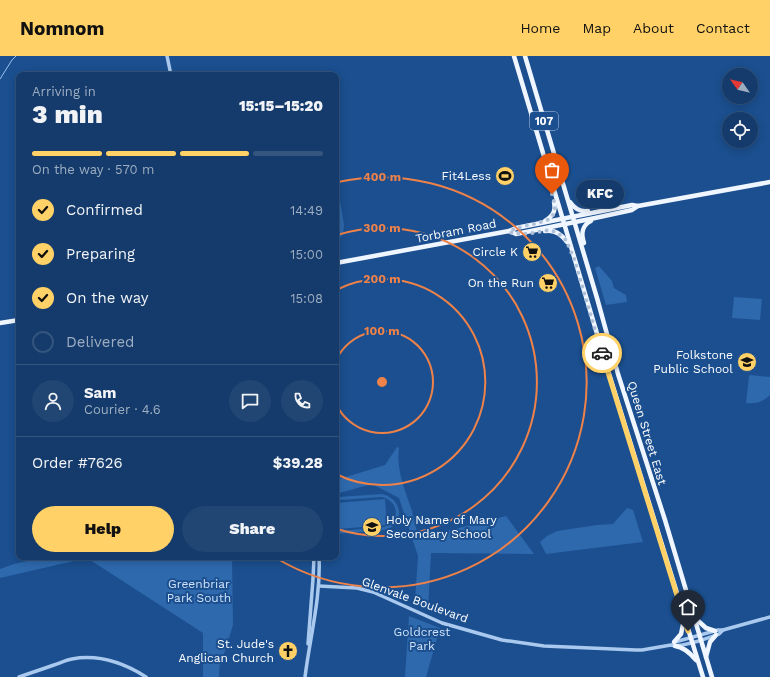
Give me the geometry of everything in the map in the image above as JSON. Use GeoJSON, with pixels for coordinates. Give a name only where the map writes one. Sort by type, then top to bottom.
{"type":"FeatureCollection","features":[{"type":"Feature","properties":{"kind":"main road","name":"Queen Street East"},"geometry":{"type":"LineString","coordinates":[[514,56],[645,493],[703,677]]}},
{"type":"Feature","properties":{"kind":"main road","name":"Queen Street East"},"geometry":{"type":"LineString","coordinates":[[525,56],[618,374],[712,677]]}},
{"type":"Feature","properties":{"kind":"main road"},"geometry":{"type":"LineString","coordinates":[[534,224],[550,218],[554,212],[555,207],[549,185],[551,182]]}},
{"type":"Feature","properties":{"kind":"main road","name":"Torbram Road"},"geometry":{"type":"LineString","coordinates":[[339,262],[509,232],[516,228],[562,218],[770,182]]}},
{"type":"Feature","properties":{"kind":"main road"},"geometry":{"type":"LineString","coordinates":[[563,186],[571,204],[580,211],[616,206],[619,208]]}},
{"type":"Feature","properties":{"kind":"main road","name":"Torbram Road"},"geometry":{"type":"LineString","coordinates":[[509,232],[516,234],[574,223],[632,210],[638,206]]}},
{"type":"Feature","properties":{"kind":"main road"},"geometry":{"type":"LineString","coordinates":[[588,269],[590,265],[582,238],[583,230],[588,222],[610,215]]}},
{"type":"Feature","properties":{"kind":"main road"},"geometry":{"type":"LineString","coordinates":[[522,233],[527,234],[549,230],[553,231],[566,240],[573,255]]}},
{"type":"Feature","properties":{"kind":"main road"},"geometry":{"type":"LineString","coordinates":[[0,323],[16,320]]}},
{"type":"Feature","properties":{"kind":"main road"},"geometry":{"type":"LineString","coordinates":[[693,616],[703,626],[716,633],[710,642],[706,657]]}},
{"type":"Feature","properties":{"kind":"main road"},"geometry":{"type":"LineString","coordinates":[[685,618],[681,633],[673,644],[688,651],[699,664]]}},
{"type":"Feature","properties":{"kind":"street"},"geometry":{"type":"LineString","coordinates":[[167,56],[170,72]]}},
{"type":"Feature","properties":{"kind":"street"},"geometry":{"type":"LineString","coordinates":[[305,677],[314,560]]}},
{"type":"Feature","properties":{"kind":"street"},"geometry":{"type":"LineString","coordinates":[[307,657],[319,586],[318,560]]}},
{"type":"Feature","properties":{"kind":"street","name":"Glenvale Boulevard"},"geometry":{"type":"LineString","coordinates":[[319,586],[357,588],[373,592],[442,623],[502,640],[544,646],[642,650],[700,638],[716,633],[719,634],[723,630],[770,617]]}},
{"type":"Feature","properties":{"kind":"street"},"geometry":{"type":"LineString","coordinates":[[19,677],[71,659],[88,658],[120,663],[146,677]]}},
{"type":"Feature","properties":{"kind":"green space"},"geometry":{"type":"Polygon","coordinates":[[[339,195],[344,225],[343,234],[339,239],[339,195]]]}},
{"type":"Feature","properties":{"kind":"green space"},"geometry":{"type":"Polygon","coordinates":[[[599,266],[612,281],[614,288],[626,295],[627,302],[606,305],[595,268],[599,266]]]}},
{"type":"Feature","properties":{"kind":"green space"},"geometry":{"type":"Polygon","coordinates":[[[734,297],[762,299],[760,320],[732,318],[734,297]]]}},
{"type":"Feature","properties":{"kind":"green space"},"geometry":{"type":"Polygon","coordinates":[[[750,375],[770,377],[770,395],[762,401],[756,403],[746,403],[750,375]]]}},
{"type":"Feature","properties":{"kind":"green space"},"geometry":{"type":"Polygon","coordinates":[[[397,447],[399,448],[398,456],[400,472],[419,538],[506,516],[534,554],[431,553],[428,610],[414,604],[418,556],[399,498],[372,484],[339,493],[339,479],[385,465],[397,447]]]}},
{"type":"Feature","properties":{"kind":"green space"},"geometry":{"type":"Polygon","coordinates":[[[382,494],[389,497],[395,501],[398,507],[399,512],[396,523],[391,528],[384,530],[339,534],[339,530],[384,527],[393,520],[396,511],[395,507],[388,499],[382,497],[339,500],[339,497],[382,494]]]}},
{"type":"Feature","properties":{"kind":"green space"},"geometry":{"type":"Polygon","coordinates":[[[385,499],[387,525],[339,529],[339,503],[385,499]]]}},
{"type":"Feature","properties":{"kind":"green space"},"geometry":{"type":"Polygon","coordinates":[[[627,508],[633,510],[643,542],[546,554],[540,542],[547,536],[557,531],[613,524],[627,508]]]}},
{"type":"Feature","properties":{"kind":"green space","name":"Greenbriar Park South"},"geometry":{"type":"Polygon","coordinates":[[[32,560],[78,560],[0,578],[0,569],[32,560]]]}},
{"type":"Feature","properties":{"kind":"green space","name":"Greenbriar Park South"},"geometry":{"type":"Polygon","coordinates":[[[90,560],[232,560],[233,625],[223,657],[220,659],[219,677],[203,677],[203,633],[90,560]]]}},
{"type":"Feature","properties":{"kind":"green space","name":"Goldcrest Park"},"geometry":{"type":"Polygon","coordinates":[[[409,616],[440,628],[426,677],[405,677],[409,616]]]}},
{"type":"Feature","properties":{"kind":"waterway"},"geometry":{"type":"LineString","coordinates":[[0,79],[16,56]]}},
{"type":"Feature","properties":{"kind":"way so far"},"geometry":{"type":"LineString","coordinates":[[552,194],[555,210],[550,218],[545,221],[516,228],[509,232],[516,234],[527,234],[549,230],[559,234],[568,242],[602,353]]}},
{"type":"Feature","properties":{"kind":"place","name":"Fit4Less"},"geometry":{"type":"Point","coordinates":[505,176]}},
{"type":"Feature","properties":{"kind":"place","name":"KFC"},"geometry":{"type":"Point","coordinates":[552,194]}},
{"type":"Feature","properties":{"kind":"place","name":"Circle K"},"geometry":{"type":"Point","coordinates":[532,252]}},
{"type":"Feature","properties":{"kind":"place","name":"On the Run"},"geometry":{"type":"Point","coordinates":[548,283]}},
{"type":"Feature","properties":{"kind":"place","name":"Folkstone Public School"},"geometry":{"type":"Point","coordinates":[747,362]}},
{"type":"Feature","properties":{"kind":"place","name":"Holy Name of Mary Secondary School"},"geometry":{"type":"Point","coordinates":[372,527]}},
{"type":"Feature","properties":{"kind":"place","name":"St. Jude's Anglican Church"},"geometry":{"type":"Point","coordinates":[288,651]}},
{"type":"Feature","properties":{"kind":"route"},"geometry":{"type":"LineString","coordinates":[[602,353],[688,631]]}}]}
